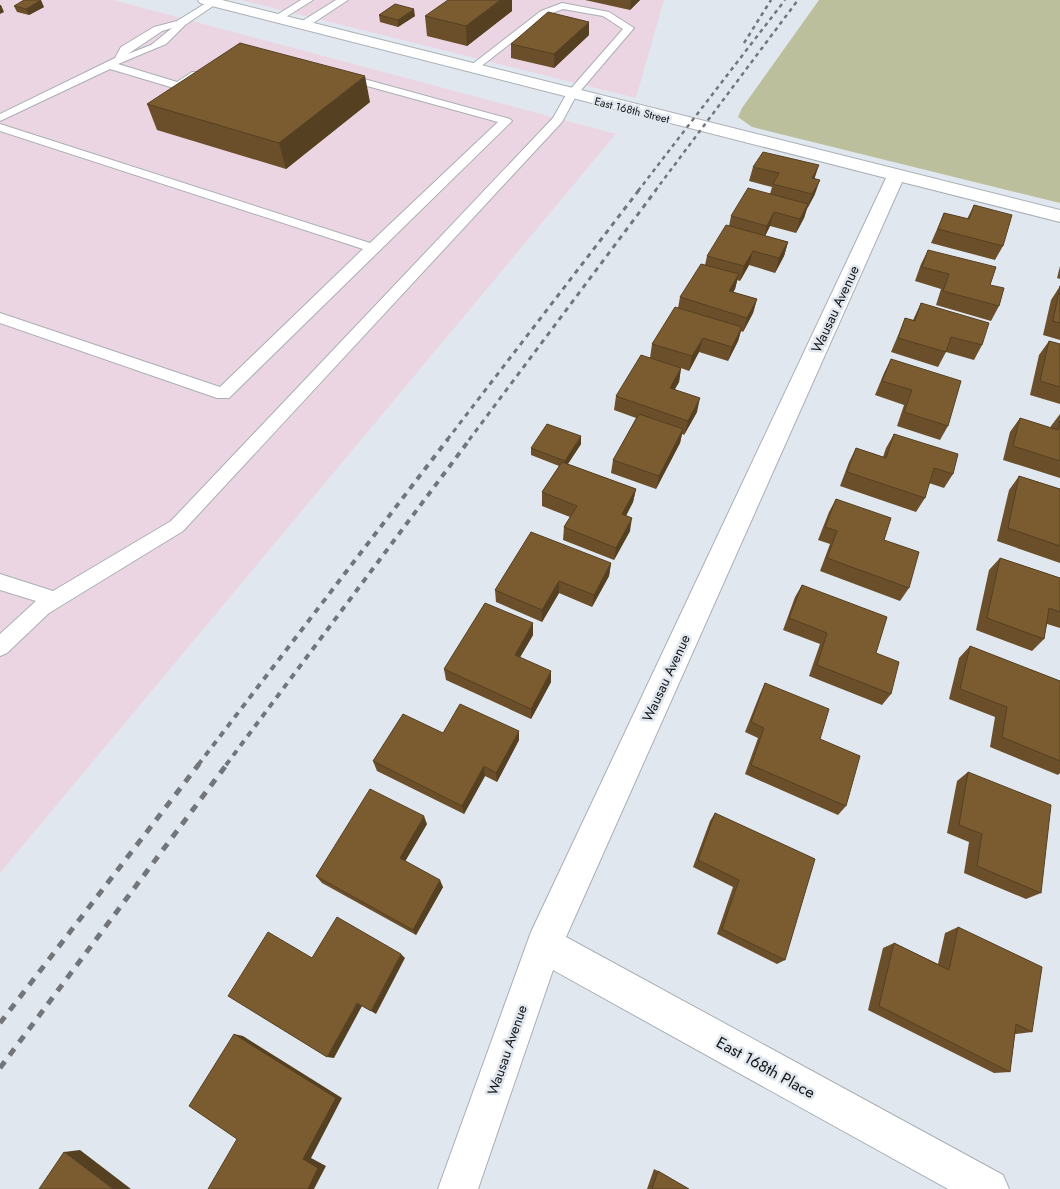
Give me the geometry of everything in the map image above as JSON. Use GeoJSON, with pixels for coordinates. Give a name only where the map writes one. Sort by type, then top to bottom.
{"type":"FeatureCollection","features":[{"type":"Feature","properties":{"kind":"street","name":"East 168th Street"},"geometry":{"type":"LineString","coordinates":[[209,1],[471,70],[1060,216]]}},
{"type":"Feature","properties":{"kind":"street","name":"Wausau Avenue"},"geometry":{"type":"LineString","coordinates":[[458,1189],[544,945],[896,175]]}},
{"type":"Feature","properties":{"kind":"street","name":"East 168th Place"},"geometry":{"type":"LineString","coordinates":[[544,945],[989,1189]]}},
{"type":"Feature","properties":{"kind":"lane"},"geometry":{"type":"LineString","coordinates":[[278,18],[308,0]]}},
{"type":"Feature","properties":{"kind":"lane"},"geometry":{"type":"LineString","coordinates":[[303,25],[343,0]]}},
{"type":"Feature","properties":{"kind":"lane"},"geometry":{"type":"LineString","coordinates":[[0,118],[114,62],[125,49],[158,30],[181,23],[209,1]]}},
{"type":"Feature","properties":{"kind":"lane"},"geometry":{"type":"LineString","coordinates":[[0,647],[42,607],[177,526],[266,428],[558,120],[571,95],[629,28],[606,14],[562,6],[544,13],[471,70]]}},
{"type":"Feature","properties":{"kind":"lane"},"geometry":{"type":"LineString","coordinates":[[114,62],[178,86],[203,70]]}},
{"type":"Feature","properties":{"kind":"lane"},"geometry":{"type":"LineString","coordinates":[[0,318],[223,394],[372,248],[506,121],[333,74]]}},
{"type":"Feature","properties":{"kind":"lane"},"geometry":{"type":"LineString","coordinates":[[0,128],[372,248]]}},
{"type":"Feature","properties":{"kind":"lane"},"geometry":{"type":"LineString","coordinates":[[0,582],[55,599]]}},
{"type":"Feature","properties":{"kind":"shaded area"},"geometry":{"type":"Polygon","coordinates":[[[0,0],[113,0],[616,134],[0,873],[0,0]]]}},
{"type":"Feature","properties":{"kind":"shaded area"},"geometry":{"type":"Polygon","coordinates":[[[241,0],[664,0],[636,98],[241,0]]]}},
{"type":"Feature","properties":{"kind":"green space"},"geometry":{"type":"Polygon","coordinates":[[[819,0],[1060,0],[1060,203],[752,127],[738,117],[742,108],[819,0]]]}},
{"type":"Feature","properties":{"kind":"building"},"geometry":{"type":"Polygon","coordinates":[[[24,0],[41,0],[26,9],[14,6],[24,0]]]}},
{"type":"Feature","properties":{"kind":"building"},"geometry":{"type":"Polygon","coordinates":[[[448,0],[500,0],[466,26],[425,16],[448,0]]]}},
{"type":"Feature","properties":{"kind":"building"},"geometry":{"type":"Polygon","coordinates":[[[395,4],[414,9],[398,20],[379,15],[395,4]]]}},
{"type":"Feature","properties":{"kind":"building"},"geometry":{"type":"Polygon","coordinates":[[[548,12],[589,22],[554,54],[511,44],[548,12]]]}},
{"type":"Feature","properties":{"kind":"building"},"geometry":{"type":"Polygon","coordinates":[[[240,43],[365,76],[279,143],[147,104],[240,43]]]}},
{"type":"Feature","properties":{"kind":"building"},"geometry":{"type":"Polygon","coordinates":[[[763,152],[819,165],[812,178],[820,180],[812,194],[773,184],[779,173],[753,167],[763,152]]]}},
{"type":"Feature","properties":{"kind":"building"},"geometry":{"type":"Polygon","coordinates":[[[748,188],[808,204],[800,219],[774,212],[767,226],[731,216],[748,188]]]}},
{"type":"Feature","properties":{"kind":"building"},"geometry":{"type":"Polygon","coordinates":[[[974,205],[1012,215],[1003,246],[938,229],[944,213],[969,219],[974,205]]]}},
{"type":"Feature","properties":{"kind":"building"},"geometry":{"type":"Polygon","coordinates":[[[726,225],[788,242],[779,258],[753,251],[744,266],[707,256],[726,225]]]}},
{"type":"Feature","properties":{"kind":"building"},"geometry":{"type":"Polygon","coordinates":[[[928,250],[996,267],[990,285],[1004,288],[999,306],[943,291],[949,274],[922,267],[928,250]]]}},
{"type":"Feature","properties":{"kind":"building"},"geometry":{"type":"Polygon","coordinates":[[[701,264],[739,274],[729,291],[757,299],[747,318],[680,297],[701,264]]]}},
{"type":"Feature","properties":{"kind":"building"},"geometry":{"type":"Polygon","coordinates":[[[1060,286],[1060,323],[1053,321],[1060,286]]]}},
{"type":"Feature","properties":{"kind":"building"},"geometry":{"type":"Polygon","coordinates":[[[921,303],[989,323],[982,345],[951,337],[946,352],[898,338],[905,318],[915,321],[921,303]]]}},
{"type":"Feature","properties":{"kind":"building"},"geometry":{"type":"Polygon","coordinates":[[[675,307],[742,327],[732,347],[703,338],[692,356],[652,344],[675,307]]]}},
{"type":"Feature","properties":{"kind":"building"},"geometry":{"type":"Polygon","coordinates":[[[1049,341],[1060,344],[1060,387],[1040,381],[1049,341]]]}},
{"type":"Feature","properties":{"kind":"building"},"geometry":{"type":"Polygon","coordinates":[[[641,355],[681,368],[670,388],[700,398],[688,421],[616,396],[641,355]]]}},
{"type":"Feature","properties":{"kind":"building"},"geometry":{"type":"Polygon","coordinates":[[[891,359],[961,381],[948,426],[904,412],[912,390],[882,381],[891,359]]]}},
{"type":"Feature","properties":{"kind":"building"},"geometry":{"type":"Polygon","coordinates":[[[639,414],[683,429],[659,476],[613,460],[639,414]]]}},
{"type":"Feature","properties":{"kind":"building"},"geometry":{"type":"Polygon","coordinates":[[[1020,418],[1058,430],[1060,420],[1060,461],[1013,446],[1020,418]]]}},
{"type":"Feature","properties":{"kind":"building"},"geometry":{"type":"Polygon","coordinates":[[[547,424],[581,436],[565,461],[531,448],[547,424]]]}},
{"type":"Feature","properties":{"kind":"building"},"geometry":{"type":"Polygon","coordinates":[[[894,434],[958,454],[953,474],[934,468],[925,498],[847,472],[856,448],[886,458],[894,434]]]}},
{"type":"Feature","properties":{"kind":"building"},"geometry":{"type":"Polygon","coordinates":[[[562,462],[636,489],[622,514],[632,518],[616,548],[564,527],[577,506],[542,492],[562,462]]]}},
{"type":"Feature","properties":{"kind":"building"},"geometry":{"type":"Polygon","coordinates":[[[1019,476],[1060,489],[1060,546],[1008,528],[1019,476]]]}},
{"type":"Feature","properties":{"kind":"building"},"geometry":{"type":"Polygon","coordinates":[[[836,499],[891,518],[884,540],[919,552],[909,588],[827,558],[837,531],[825,527],[836,499]]]}},
{"type":"Feature","properties":{"kind":"building"},"geometry":{"type":"Polygon","coordinates":[[[531,532],[611,563],[594,595],[559,581],[542,610],[495,590],[531,532]]]}},
{"type":"Feature","properties":{"kind":"building"},"geometry":{"type":"Polygon","coordinates":[[[1000,558],[1060,578],[1060,612],[1049,608],[1044,639],[987,618],[1000,558]]]}},
{"type":"Feature","properties":{"kind":"building"},"geometry":{"type":"Polygon","coordinates":[[[802,585],[887,617],[876,653],[899,662],[891,694],[817,665],[827,633],[789,618],[802,585]]]}},
{"type":"Feature","properties":{"kind":"building"},"geometry":{"type":"Polygon","coordinates":[[[485,603],[533,623],[515,655],[551,671],[531,709],[444,669],[485,603]]]}},
{"type":"Feature","properties":{"kind":"building"},"geometry":{"type":"Polygon","coordinates":[[[970,646],[1060,681],[1060,761],[1002,737],[1007,707],[960,689],[970,646]]]}},
{"type":"Feature","properties":{"kind":"building"},"geometry":{"type":"Polygon","coordinates":[[[765,683],[829,709],[820,739],[860,756],[846,806],[751,765],[764,728],[751,722],[765,683]]]}},
{"type":"Feature","properties":{"kind":"building"},"geometry":{"type":"Polygon","coordinates":[[[460,704],[519,731],[496,773],[484,766],[462,806],[373,761],[403,714],[443,733],[460,704]]]}},
{"type":"Feature","properties":{"kind":"building"},"geometry":{"type":"Polygon","coordinates":[[[968,772],[1051,805],[1041,893],[977,866],[982,834],[959,825],[968,772]]]}},
{"type":"Feature","properties":{"kind":"building"},"geometry":{"type":"Polygon","coordinates":[[[370,789],[424,816],[400,858],[440,880],[413,930],[316,876],[370,789]]]}},
{"type":"Feature","properties":{"kind":"building"},"geometry":{"type":"Polygon","coordinates":[[[715,813],[815,859],[785,960],[722,929],[739,880],[698,860],[715,813]]]}},
{"type":"Feature","properties":{"kind":"building"},"geometry":{"type":"Polygon","coordinates":[[[337,917],[401,954],[371,1011],[357,1003],[327,1057],[228,996],[268,932],[312,958],[337,917]]]}},
{"type":"Feature","properties":{"kind":"building"},"geometry":{"type":"Polygon","coordinates":[[[958,927],[1042,967],[1032,1032],[1016,1024],[1010,1072],[879,1006],[894,943],[949,970],[958,927]]]}},
{"type":"Feature","properties":{"kind":"building"},"geometry":{"type":"Polygon","coordinates":[[[234,1034],[336,1098],[303,1159],[318,1168],[308,1189],[208,1189],[237,1139],[189,1106],[234,1034]]]}},
{"type":"Feature","properties":{"kind":"building"},"geometry":{"type":"Polygon","coordinates":[[[64,1152],[113,1189],[39,1189],[64,1152]]]}},
{"type":"Feature","properties":{"kind":"building"},"geometry":{"type":"Polygon","coordinates":[[[658,1171],[689,1189],[652,1189],[658,1171]]]}},
{"type":"Feature","properties":{"kind":"railway"},"geometry":{"type":"LineString","coordinates":[[744,43],[771,0]]}},
{"type":"Feature","properties":{"kind":"railway"},"geometry":{"type":"LineString","coordinates":[[638,191],[785,0]]}},
{"type":"Feature","properties":{"kind":"railway"},"geometry":{"type":"LineString","coordinates":[[655,191],[798,0]]}},
{"type":"Feature","properties":{"kind":"railway"},"geometry":{"type":"LineString","coordinates":[[447,440],[639,190]]}},
{"type":"Feature","properties":{"kind":"railway"},"geometry":{"type":"LineString","coordinates":[[469,440],[656,190]]}},
{"type":"Feature","properties":{"kind":"railway"},"geometry":{"type":"LineString","coordinates":[[198,765],[448,439]]}},
{"type":"Feature","properties":{"kind":"railway"},"geometry":{"type":"LineString","coordinates":[[226,765],[470,439]]}},
{"type":"Feature","properties":{"kind":"railway"},"geometry":{"type":"LineString","coordinates":[[0,1023],[199,764]]}},
{"type":"Feature","properties":{"kind":"railway"},"geometry":{"type":"LineString","coordinates":[[0,1068],[227,764]]}}]}
